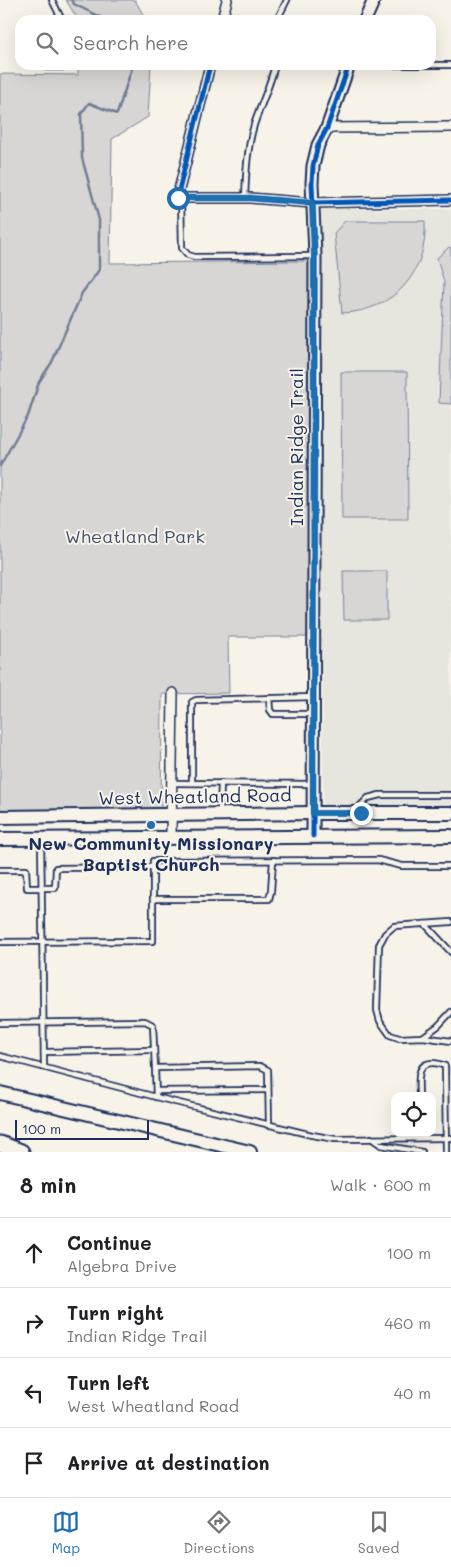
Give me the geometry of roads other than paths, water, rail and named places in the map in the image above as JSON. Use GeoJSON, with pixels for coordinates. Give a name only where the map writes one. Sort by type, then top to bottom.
{"type":"FeatureCollection","features":[{"type":"Feature","properties":{"kind":"highway"},"geometry":{"type":"LineString","coordinates":[[0,1144],[21,1152]]}},
{"type":"Feature","properties":{"kind":"main road","name":"West Wheatland Road"},"geometry":{"type":"LineString","coordinates":[[0,817],[451,813]]}},
{"type":"Feature","properties":{"kind":"main road"},"geometry":{"type":"LineString","coordinates":[[0,839],[451,836]]}},
{"type":"Feature","properties":{"kind":"main road"},"geometry":{"type":"LineString","coordinates":[[0,1093],[250,1152]]}},
{"type":"Feature","properties":{"kind":"street"},"geometry":{"type":"LineString","coordinates":[[223,15],[226,0]]}},
{"type":"Feature","properties":{"kind":"street"},"geometry":{"type":"LineString","coordinates":[[367,15],[374,0]]}},
{"type":"Feature","properties":{"kind":"street"},"geometry":{"type":"LineString","coordinates":[[209,70],[179,198],[245,198],[312,203],[451,200]]}},
{"type":"Feature","properties":{"kind":"street","name":"Indian Ridge Trail"},"geometry":{"type":"LineString","coordinates":[[313,836],[313,166],[318,146],[327,128],[347,70]]}},
{"type":"Feature","properties":{"kind":"street"},"geometry":{"type":"LineString","coordinates":[[327,128],[451,128]]}},
{"type":"Feature","properties":{"kind":"street"},"geometry":{"type":"LineString","coordinates":[[171,837],[173,693]]}},
{"type":"Feature","properties":{"kind":"lane"},"geometry":{"type":"LineString","coordinates":[[52,0],[60,15]]}},
{"type":"Feature","properties":{"kind":"lane"},"geometry":{"type":"LineString","coordinates":[[280,15],[288,0]]}},
{"type":"Feature","properties":{"kind":"lane"},"geometry":{"type":"LineString","coordinates":[[436,65],[451,65]]}},
{"type":"Feature","properties":{"kind":"lane"},"geometry":{"type":"LineString","coordinates":[[245,198],[249,149],[254,126],[274,70]]}},
{"type":"Feature","properties":{"kind":"lane"},"geometry":{"type":"LineString","coordinates":[[179,198],[182,248],[188,255],[195,258],[314,256]]}},
{"type":"Feature","properties":{"kind":"lane"},"geometry":{"type":"LineString","coordinates":[[192,783],[192,702],[196,700],[314,696]]}},
{"type":"Feature","properties":{"kind":"lane"},"geometry":{"type":"LineString","coordinates":[[269,698],[270,710],[273,714],[314,714]]}},
{"type":"Feature","properties":{"kind":"lane"},"geometry":{"type":"LineString","coordinates":[[172,783],[314,784]]}},
{"type":"Feature","properties":{"kind":"lane"},"geometry":{"type":"LineString","coordinates":[[220,814],[221,783]]}},
{"type":"Feature","properties":{"kind":"lane"},"geometry":{"type":"LineString","coordinates":[[361,813],[361,805],[368,798],[380,795],[451,795]]}},
{"type":"Feature","properties":{"kind":"lane"},"geometry":{"type":"LineString","coordinates":[[41,839],[44,1067]]}},
{"type":"Feature","properties":{"kind":"lane"},"geometry":{"type":"LineString","coordinates":[[153,899],[269,899],[272,890],[273,860]]}},
{"type":"Feature","properties":{"kind":"lane"},"geometry":{"type":"LineString","coordinates":[[0,942],[153,941],[153,861],[378,860],[402,866],[451,866]]}},
{"type":"Feature","properties":{"kind":"lane"},"geometry":{"type":"LineString","coordinates":[[0,870],[26,870],[27,888],[56,888],[56,868],[153,867]]}},
{"type":"Feature","properties":{"kind":"lane"},"geometry":{"type":"LineString","coordinates":[[451,922],[394,926],[385,934],[378,945],[377,1010],[380,1021],[390,1035],[399,1038],[423,1036],[451,1041]]}},
{"type":"Feature","properties":{"kind":"lane"},"geometry":{"type":"LineString","coordinates":[[425,924],[451,952]]}},
{"type":"Feature","properties":{"kind":"lane"},"geometry":{"type":"LineString","coordinates":[[423,1036],[438,1026],[451,1012]]}},
{"type":"Feature","properties":{"kind":"lane"},"geometry":{"type":"LineString","coordinates":[[0,1023],[145,1020],[153,1025],[156,1097]]}},
{"type":"Feature","properties":{"kind":"lane"},"geometry":{"type":"LineString","coordinates":[[44,1052],[154,1050]]}},
{"type":"Feature","properties":{"kind":"lane"},"geometry":{"type":"LineString","coordinates":[[0,1056],[312,1135],[335,1139],[396,1137]]}},
{"type":"Feature","properties":{"kind":"lane"},"geometry":{"type":"LineString","coordinates":[[420,1092],[420,1072],[422,1066],[426,1063],[440,1063],[445,1066],[449,1138],[446,1152]]}},
{"type":"Feature","properties":{"kind":"lane"},"geometry":{"type":"LineString","coordinates":[[156,1068],[260,1066],[268,1070],[270,1125]]}},
{"type":"Feature","properties":{"kind":"lane"},"geometry":{"type":"LineString","coordinates":[[156,1091],[268,1090]]}},
{"type":"Feature","properties":{"kind":"lane"},"geometry":{"type":"LineString","coordinates":[[434,1137],[449,1138]]}},
{"type":"Feature","properties":{"kind":"lane"},"geometry":{"type":"LineString","coordinates":[[371,1138],[381,1145],[422,1152]]}},
{"type":"Feature","properties":{"kind":"waterway"},"geometry":{"type":"LineString","coordinates":[[71,0],[74,4],[96,15]]}},
{"type":"Feature","properties":{"kind":"waterway"},"geometry":{"type":"LineString","coordinates":[[0,466],[28,416],[39,382],[52,362],[82,293],[99,270],[99,220],[82,158],[81,114],[89,103],[117,114],[131,70]]}},
{"type":"Feature","properties":{"kind":"place","name":"New Community Missionary Baptist Church"},"geometry":{"type":"Point","coordinates":[151,825]}},
{"type":"Feature","properties":{"kind":"park label","name":"Wheatland Park"},"geometry":{"type":"Point","coordinates":[135,537]}}]}
